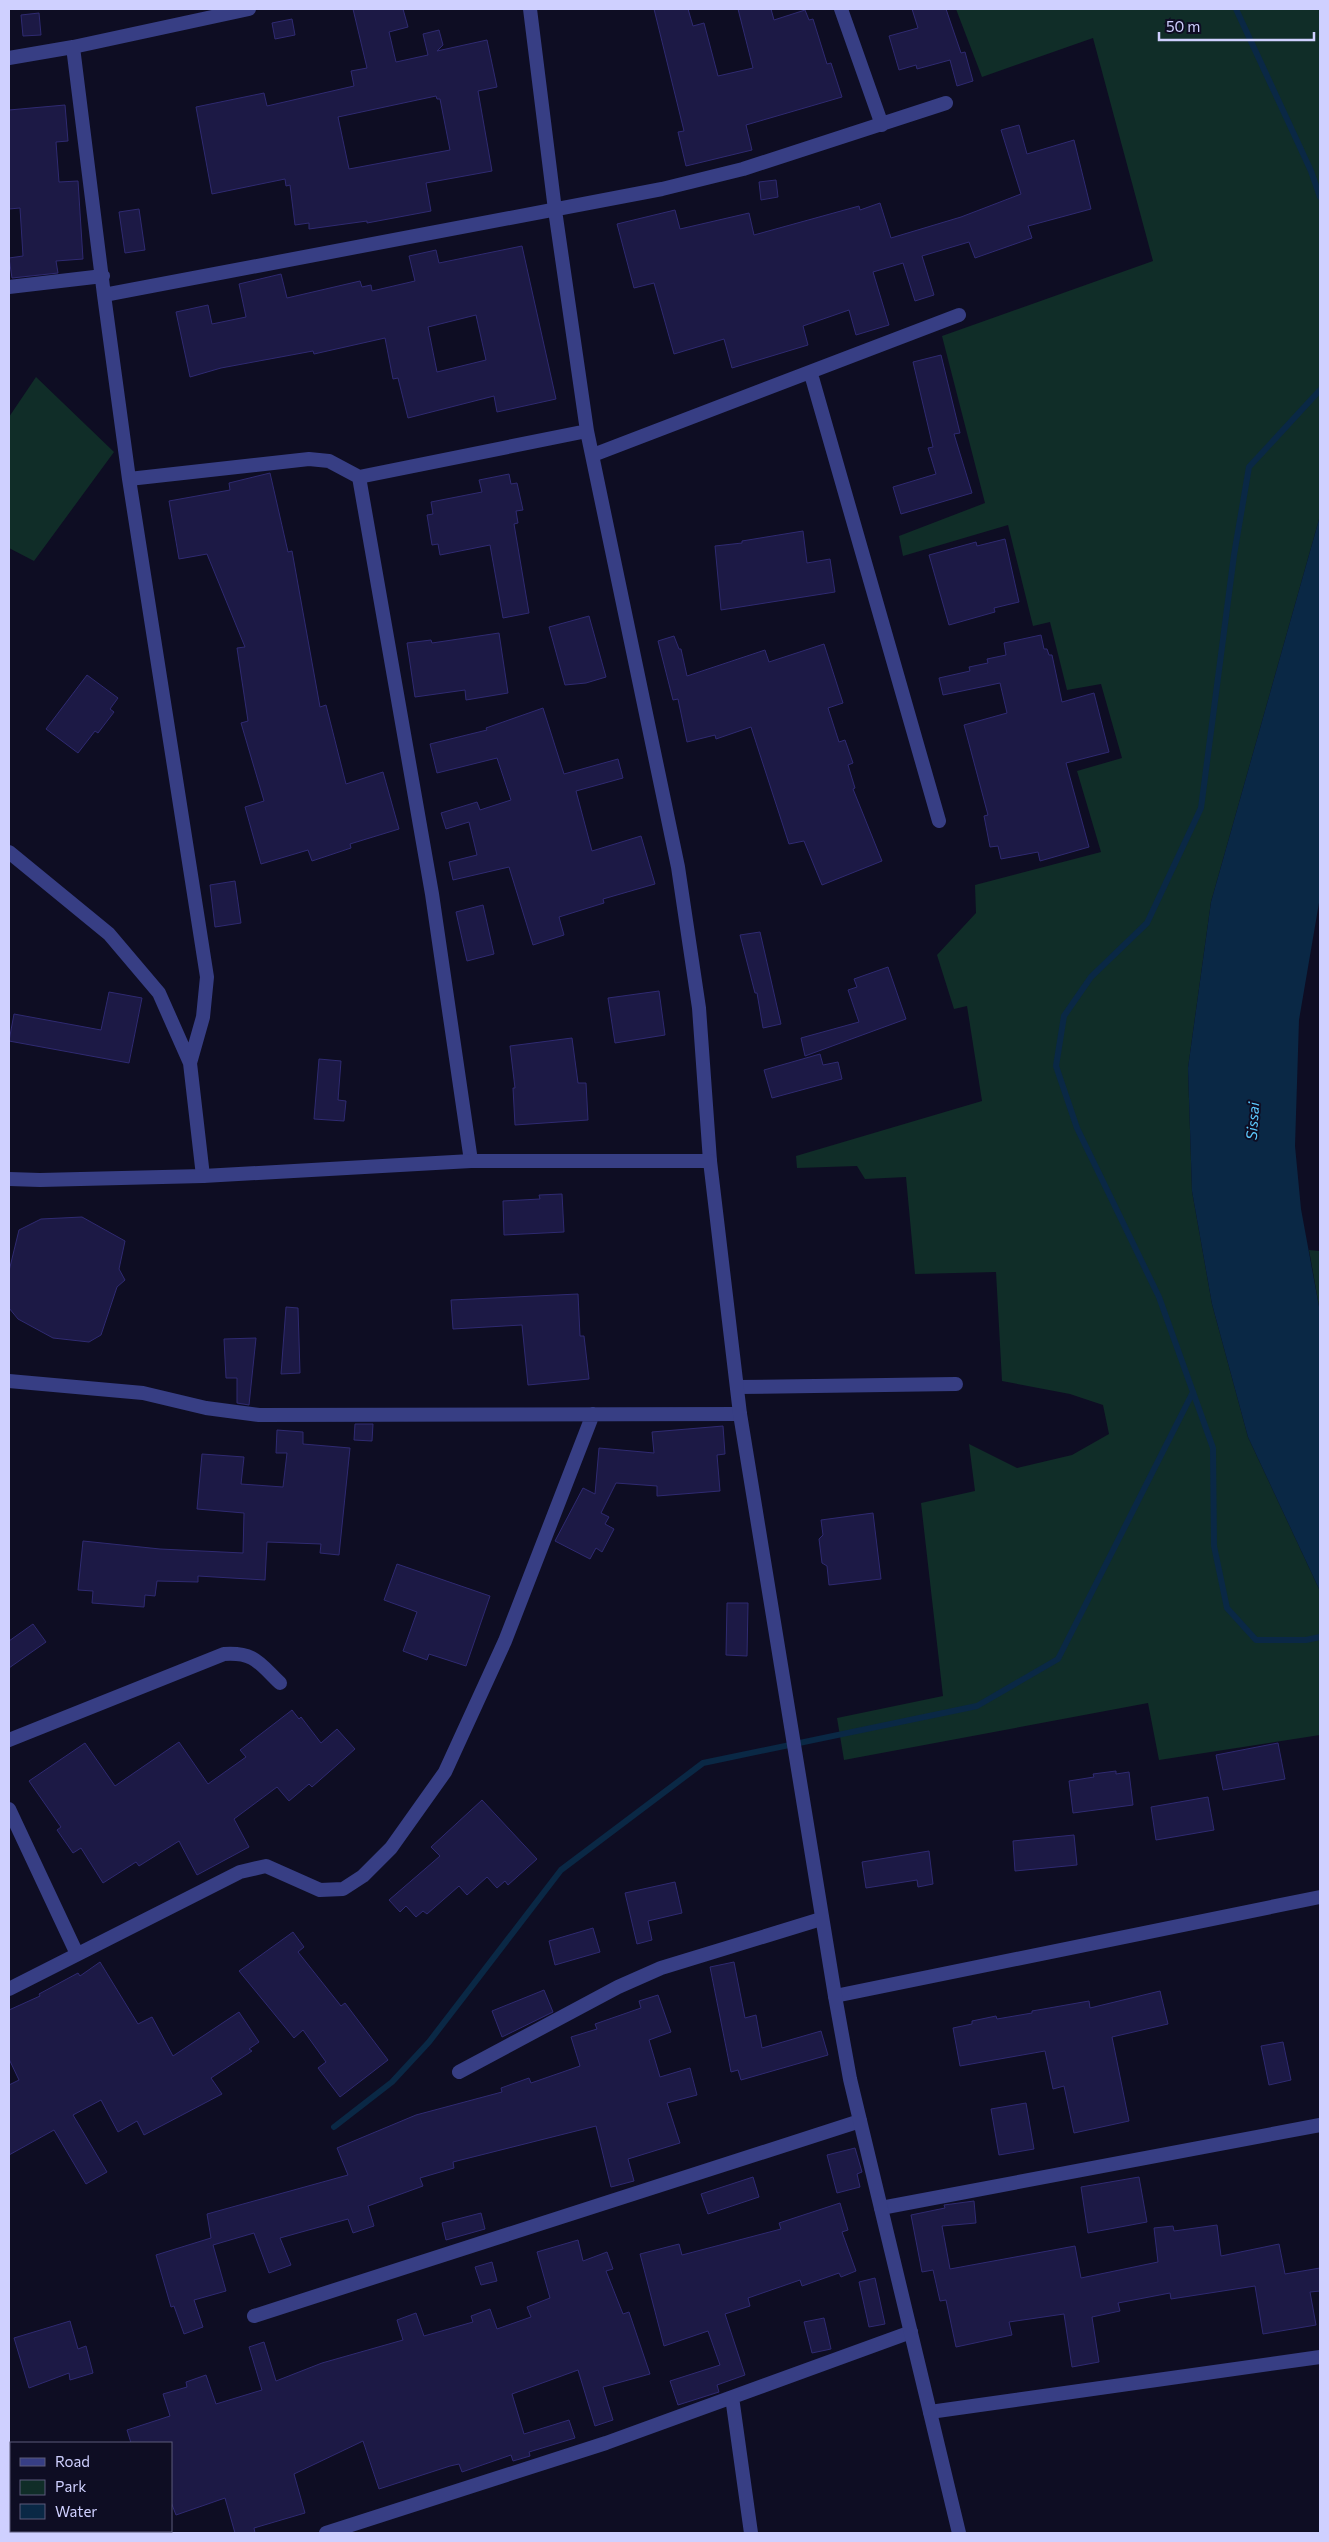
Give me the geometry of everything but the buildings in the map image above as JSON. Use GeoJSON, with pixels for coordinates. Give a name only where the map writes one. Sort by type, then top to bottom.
{"type":"FeatureCollection","features":[{"type":"Feature","properties":{"kind":"street"},"geometry":{"type":"LineString","coordinates":[[9,58],[73,47],[249,9]]}},
{"type":"Feature","properties":{"kind":"street"},"geometry":{"type":"LineString","coordinates":[[530,9],[554,210],[587,431],[678,867],[699,1008],[710,1161],[740,1414],[821,1919],[850,2079],[959,2533]]}},
{"type":"Feature","properties":{"kind":"street"},"geometry":{"type":"LineString","coordinates":[[841,9],[882,124]]}},
{"type":"Feature","properties":{"kind":"street"},"geometry":{"type":"LineString","coordinates":[[73,47],[129,479],[207,977],[203,1017],[190,1063]]}},
{"type":"Feature","properties":{"kind":"street"},"geometry":{"type":"LineString","coordinates":[[104,295],[662,190],[743,169],[946,103]]}},
{"type":"Feature","properties":{"kind":"street"},"geometry":{"type":"LineString","coordinates":[[9,287],[103,276]]}},
{"type":"Feature","properties":{"kind":"street"},"geometry":{"type":"LineString","coordinates":[[593,455],[811,374],[959,316]]}},
{"type":"Feature","properties":{"kind":"street"},"geometry":{"type":"LineString","coordinates":[[811,374],[939,820]]}},
{"type":"Feature","properties":{"kind":"street"},"geometry":{"type":"LineString","coordinates":[[129,479],[309,459],[329,461],[359,477],[587,431]]}},
{"type":"Feature","properties":{"kind":"street"},"geometry":{"type":"LineString","coordinates":[[359,477],[432,894],[472,1161]]}},
{"type":"Feature","properties":{"kind":"street"},"geometry":{"type":"LineString","coordinates":[[9,852],[109,934],[135,962],[159,993],[190,1063],[203,1176]]}},
{"type":"Feature","properties":{"kind":"street"},"geometry":{"type":"LineString","coordinates":[[9,1179],[203,1176],[472,1161],[710,1161]]}},
{"type":"Feature","properties":{"kind":"street"},"geometry":{"type":"LineString","coordinates":[[9,1381],[143,1393],[206,1408],[259,1415],[740,1414]]}},
{"type":"Feature","properties":{"kind":"street"},"geometry":{"type":"LineString","coordinates":[[737,1387],[956,1384]]}},
{"type":"Feature","properties":{"kind":"street"},"geometry":{"type":"LineString","coordinates":[[9,1989],[240,1872],[266,1866],[320,1890],[343,1889],[363,1876],[391,1848],[445,1772],[505,1641],[593,1414]]}},
{"type":"Feature","properties":{"kind":"street"},"geometry":{"type":"LineString","coordinates":[[9,1740],[224,1654],[242,1653],[254,1658],[280,1683]]}},
{"type":"Feature","properties":{"kind":"street"},"geometry":{"type":"LineString","coordinates":[[9,1809],[78,1954]]}},
{"type":"Feature","properties":{"kind":"street"},"geometry":{"type":"LineString","coordinates":[[835,1996],[1320,1897]]}},
{"type":"Feature","properties":{"kind":"street"},"geometry":{"type":"LineString","coordinates":[[459,2072],[618,1987],[660,1968],[821,1919]]}},
{"type":"Feature","properties":{"kind":"street"},"geometry":{"type":"LineString","coordinates":[[254,2316],[860,2121]]}},
{"type":"Feature","properties":{"kind":"street"},"geometry":{"type":"LineString","coordinates":[[881,2208],[1320,2124]]}},
{"type":"Feature","properties":{"kind":"street"},"geometry":{"type":"LineString","coordinates":[[326,2533],[606,2443],[911,2332]]}},
{"type":"Feature","properties":{"kind":"street"},"geometry":{"type":"LineString","coordinates":[[930,2412],[1320,2357]]}},
{"type":"Feature","properties":{"kind":"street"},"geometry":{"type":"LineString","coordinates":[[732,2397],[751,2533]]}},
{"type":"Feature","properties":{"kind":"green space"},"geometry":{"type":"Polygon","coordinates":[[[956,9],[1320,9],[1320,516],[1211,902],[1188,1068],[1192,1191],[1212,1304],[1248,1437],[1320,1591],[1320,1735],[1159,1760],[1148,1703],[844,1760],[837,1718],[943,1696],[921,1503],[975,1491],[969,1444],[1017,1468],[1072,1455],[1109,1434],[1103,1405],[1070,1394],[1002,1381],[996,1272],[915,1274],[906,1177],[865,1179],[857,1166],[797,1168],[796,1156],[982,1101],[967,1006],[954,1009],[937,955],[976,913],[975,885],[1101,852],[1077,771],[1122,758],[1101,684],[1067,690],[1050,622],[1033,626],[1008,525],[903,556],[899,536],[985,503],[942,336],[1153,261],[1093,38],[982,77],[956,9]]]}},
{"type":"Feature","properties":{"kind":"green space"},"geometry":{"type":"Polygon","coordinates":[[[36,377],[114,452],[34,561],[9,548],[9,417],[36,377]]]}},
{"type":"Feature","properties":{"kind":"green space"},"geometry":{"type":"Polygon","coordinates":[[[1309,1250],[1320,1251],[1320,1312],[1309,1250]]]}},
{"type":"Feature","properties":{"kind":"water","name":"Sissai"},"geometry":{"type":"Polygon","coordinates":[[[1320,516],[1320,897],[1299,1020],[1295,1146],[1301,1209],[1320,1312],[1320,1591],[1248,1437],[1212,1304],[1192,1191],[1188,1068],[1211,902],[1320,516]]]}},
{"type":"Feature","properties":{"kind":"waterway"},"geometry":{"type":"LineString","coordinates":[[1236,9],[1311,171],[1320,197]]}},
{"type":"Feature","properties":{"kind":"waterway"},"geometry":{"type":"LineString","coordinates":[[1320,390],[1249,467],[1234,555],[1201,808],[1147,923],[1091,977],[1064,1016],[1056,1066],[1077,1128],[1159,1297],[1213,1448],[1214,1546],[1227,1608],[1256,1640],[1306,1640],[1320,1637]]}},
{"type":"Feature","properties":{"kind":"waterway"},"geometry":{"type":"LineString","coordinates":[[334,2127],[392,2082],[429,2042],[561,1870],[703,1763],[977,1706],[1058,1659],[1193,1392]]}}]}
